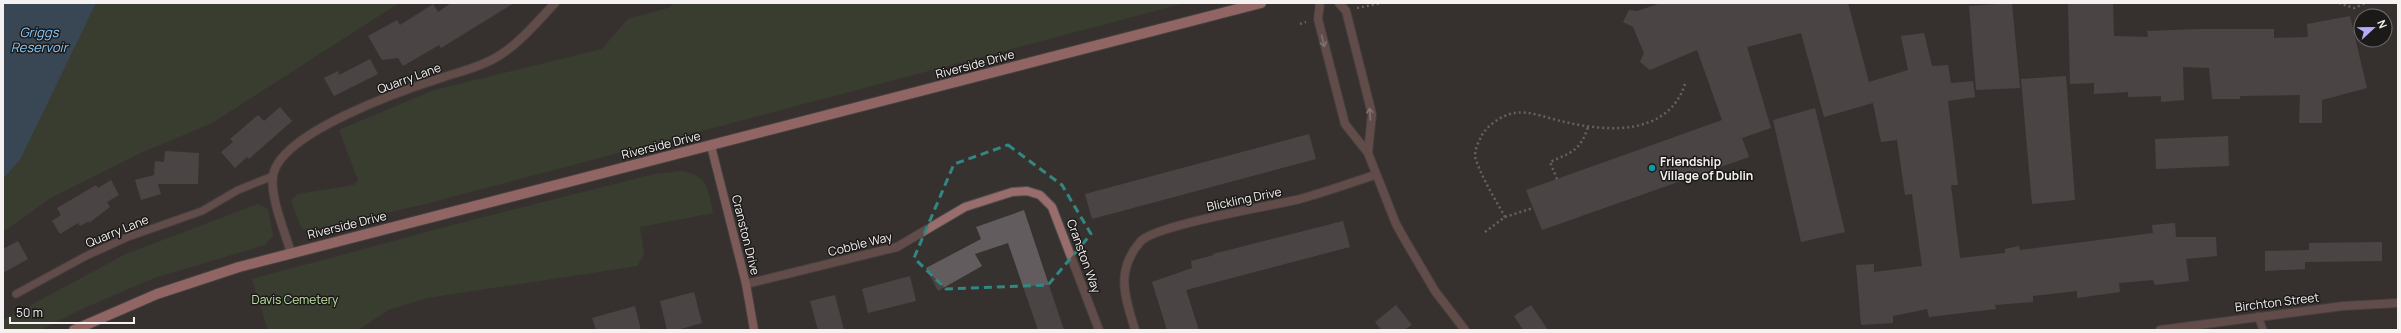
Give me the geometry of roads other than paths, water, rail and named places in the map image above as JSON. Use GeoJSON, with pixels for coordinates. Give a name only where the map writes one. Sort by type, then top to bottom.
{"type":"FeatureCollection","features":[{"type":"Feature","properties":{"kind":"main road","name":"Riverside Drive"},"geometry":{"type":"LineString","coordinates":[[74,330],[157,294],[239,267],[1261,3]]}},
{"type":"Feature","properties":{"kind":"street","name":"Quarry Lane"},"geometry":{"type":"LineString","coordinates":[[291,253],[275,196],[273,176],[280,157],[295,144],[343,116],[441,77],[469,71],[497,57],[520,40],[555,3]]}},
{"type":"Feature","properties":{"kind":"street"},"geometry":{"type":"LineString","coordinates":[[1320,3],[1318,19],[1345,124],[1368,153],[1375,175],[1405,240],[1435,291],[1465,330]]}},
{"type":"Feature","properties":{"kind":"street"},"geometry":{"type":"LineString","coordinates":[[1339,3],[1346,10],[1372,114],[1368,153]]}},
{"type":"Feature","properties":{"kind":"street","name":"Cranston Drive"},"geometry":{"type":"LineString","coordinates":[[711,146],[746,284],[754,330]]}},
{"type":"Feature","properties":{"kind":"street","name":"Blickling Drive"},"geometry":{"type":"LineString","coordinates":[[1135,330],[1124,294],[1124,277],[1128,260],[1141,240],[1162,229],[1300,199],[1375,175]]}},
{"type":"Feature","properties":{"kind":"street","name":"Cobble Way"},"geometry":{"type":"LineString","coordinates":[[746,284],[897,247],[965,208],[1012,192],[1026,191],[1040,195]]}},
{"type":"Feature","properties":{"kind":"street","name":"Cranston Way"},"geometry":{"type":"LineString","coordinates":[[1040,195],[1055,212],[1099,330]]}},
{"type":"Feature","properties":{"kind":"street","name":"Birchton Street"},"geometry":{"type":"LineString","coordinates":[[2160,330],[2343,306],[2398,303]]}},
{"type":"Feature","properties":{"kind":"lane","name":"Quarry Lane"},"geometry":{"type":"LineString","coordinates":[[16,294],[86,256],[128,237],[202,211],[238,190],[273,176]]}},
{"type":"Feature","properties":{"kind":"lane"},"geometry":{"type":"LineString","coordinates":[[2258,316],[2262,330]]}},
{"type":"Feature","properties":{"kind":"water","name":"Griggs Reservoir"},"geometry":{"type":"Polygon","coordinates":[[[3,3],[96,3],[20,160],[3,179],[3,3]]]}},
{"type":"Feature","properties":{"kind":"place","name":"Friendship Village of Dublin"},"geometry":{"type":"Point","coordinates":[1652,168]}},
{"type":"Feature","properties":{"kind":"park label","name":"Davis Cemetery"},"geometry":{"type":"Point","coordinates":[295,299]}}]}
